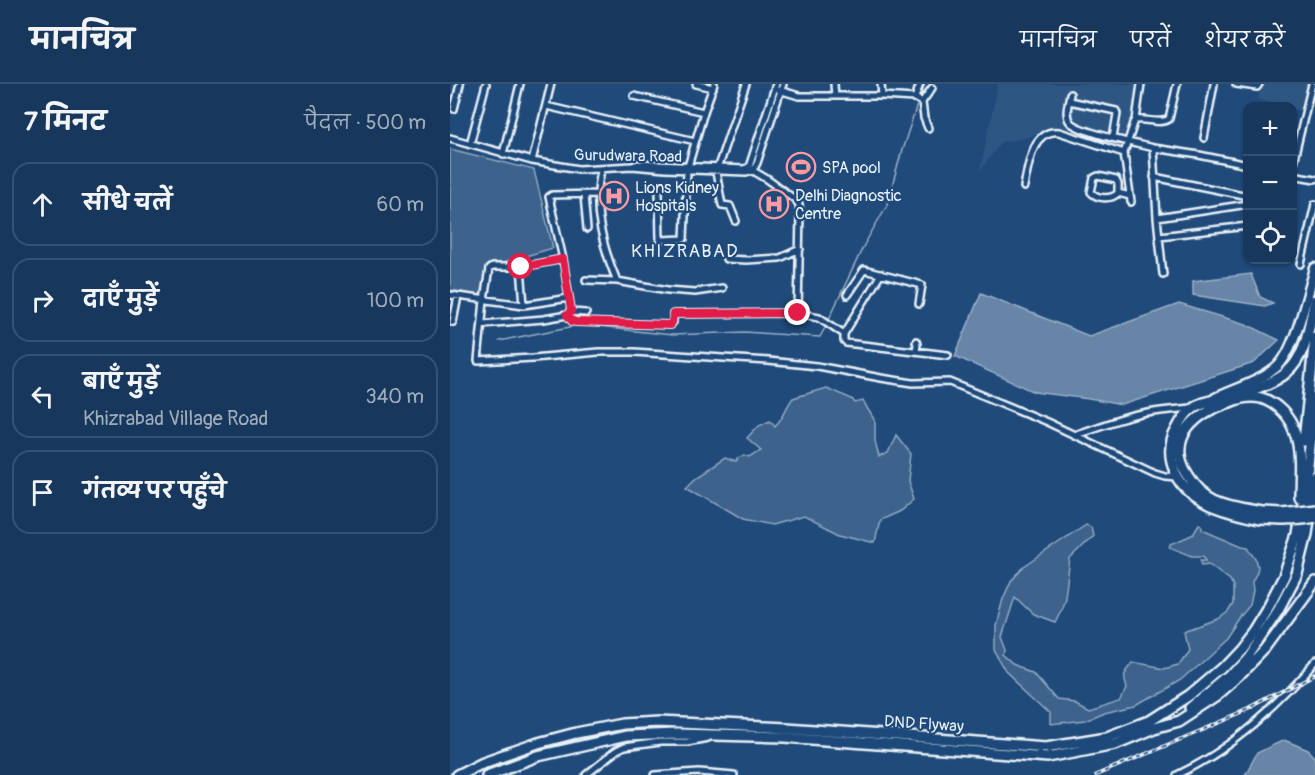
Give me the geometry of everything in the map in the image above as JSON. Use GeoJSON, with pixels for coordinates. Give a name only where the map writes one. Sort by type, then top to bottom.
{"type":"FeatureCollection","features":[{"type":"Feature","properties":{"kind":"highway"},"geometry":{"type":"LineString","coordinates":[[1315,300],[1303,351],[1285,375],[1251,390],[1206,401],[1194,408],[1180,422],[1172,442],[1171,459],[1174,470],[1186,489],[1203,501],[1226,510],[1282,520],[1315,517]]}},
{"type":"Feature","properties":{"kind":"highway"},"geometry":{"type":"LineString","coordinates":[[1299,491],[1315,337]]}},
{"type":"Feature","properties":{"kind":"highway"},"geometry":{"type":"LineString","coordinates":[[1298,535],[1299,491],[1298,443],[1295,431],[1287,417],[1275,405],[1254,397],[1217,405],[1203,413],[1191,424],[1183,437],[1180,458],[1186,472],[1197,488],[1213,499],[1262,516],[1282,513],[1314,501]]}},
{"type":"Feature","properties":{"kind":"highway"},"geometry":{"type":"LineString","coordinates":[[1298,535],[1315,400]]}},
{"type":"Feature","properties":{"kind":"highway"},"geometry":{"type":"LineString","coordinates":[[1154,728],[1188,709],[1230,675],[1246,657],[1278,610],[1297,574],[1314,501],[1315,477]]}},
{"type":"Feature","properties":{"kind":"highway","name":"DND Flyway"},"geometry":{"type":"LineString","coordinates":[[457,775],[483,762],[538,743],[576,733],[634,723],[787,728],[1046,747],[1107,736],[1149,721],[1188,696],[1222,667],[1253,631],[1269,605],[1284,576],[1298,535]]}},
{"type":"Feature","properties":{"kind":"highway"},"geometry":{"type":"LineString","coordinates":[[1154,728],[1179,721],[1217,696],[1240,676],[1266,650],[1315,582]]}},
{"type":"Feature","properties":{"kind":"highway","name":"DND Flyway"},"geometry":{"type":"LineString","coordinates":[[487,775],[538,756],[626,736],[676,734],[784,737],[1048,757],[1115,744],[1154,728]]}},
{"type":"Feature","properties":{"kind":"main road"},"geometry":{"type":"LineString","coordinates":[[1206,401],[1260,378],[1284,360],[1290,348],[1315,267]]}},
{"type":"Feature","properties":{"kind":"street"},"geometry":{"type":"LineString","coordinates":[[454,109],[460,84]]}},
{"type":"Feature","properties":{"kind":"street"},"geometry":{"type":"LineString","coordinates":[[470,144],[486,84]]}},
{"type":"Feature","properties":{"kind":"street"},"geometry":{"type":"LineString","coordinates":[[503,154],[520,84]]}},
{"type":"Feature","properties":{"kind":"street"},"geometry":{"type":"LineString","coordinates":[[532,161],[551,84]]}},
{"type":"Feature","properties":{"kind":"street"},"geometry":{"type":"LineString","coordinates":[[659,191],[660,240],[684,239],[687,168],[713,86],[696,84]]}},
{"type":"Feature","properties":{"kind":"street"},"geometry":{"type":"LineString","coordinates":[[736,220],[730,206],[722,205],[716,170],[746,84]]}},
{"type":"Feature","properties":{"kind":"street"},"geometry":{"type":"LineString","coordinates":[[834,84],[835,96]]}},
{"type":"Feature","properties":{"kind":"street"},"geometry":{"type":"LineString","coordinates":[[881,84],[882,96]]}},
{"type":"Feature","properties":{"kind":"street"},"geometry":{"type":"LineString","coordinates":[[920,84],[918,100],[928,128]]}},
{"type":"Feature","properties":{"kind":"street"},"geometry":{"type":"LineString","coordinates":[[1118,194],[1130,199],[1124,153],[1136,120],[1141,84]]}},
{"type":"Feature","properties":{"kind":"street"},"geometry":{"type":"LineString","coordinates":[[1136,120],[1167,122],[1171,116],[1178,84]]}},
{"type":"Feature","properties":{"kind":"street"},"geometry":{"type":"LineString","coordinates":[[1204,138],[1214,84]]}},
{"type":"Feature","properties":{"kind":"street"},"geometry":{"type":"LineString","coordinates":[[1236,84],[1257,87],[1260,84]]}},
{"type":"Feature","properties":{"kind":"street"},"geometry":{"type":"LineString","coordinates":[[1296,156],[1312,84]]}},
{"type":"Feature","properties":{"kind":"street"},"geometry":{"type":"LineString","coordinates":[[798,313],[800,213],[797,202],[750,169],[778,87],[799,96],[882,96],[918,100],[932,88]]}},
{"type":"Feature","properties":{"kind":"street"},"geometry":{"type":"LineString","coordinates":[[1070,94],[1067,116],[1069,122],[1086,130],[1153,148],[1243,164]]}},
{"type":"Feature","properties":{"kind":"street"},"geometry":{"type":"LineString","coordinates":[[634,96],[704,112]]}},
{"type":"Feature","properties":{"kind":"street"},"geometry":{"type":"LineString","coordinates":[[1069,101],[1116,111],[1113,138]]}},
{"type":"Feature","properties":{"kind":"street"},"geometry":{"type":"LineString","coordinates":[[546,106],[695,141]]}},
{"type":"Feature","properties":{"kind":"street"},"geometry":{"type":"LineString","coordinates":[[1024,187],[1034,148],[1046,133],[1059,132],[1124,153]]}},
{"type":"Feature","properties":{"kind":"street","name":"Gurudwara Road"},"geometry":{"type":"LineString","coordinates":[[450,138],[532,161],[579,169],[601,169],[637,164],[739,173],[750,169]]}},
{"type":"Feature","properties":{"kind":"street"},"geometry":{"type":"LineString","coordinates":[[1153,148],[1163,274]]}},
{"type":"Feature","properties":{"kind":"street"},"geometry":{"type":"LineString","coordinates":[[601,169],[597,194],[602,231],[617,281]]}},
{"type":"Feature","properties":{"kind":"street"},"geometry":{"type":"LineString","coordinates":[[1098,176],[1116,180],[1118,194],[1109,198],[1093,195],[1091,192],[1094,178],[1098,176]]}},
{"type":"Feature","properties":{"kind":"street"},"geometry":{"type":"LineString","coordinates":[[1297,176],[1315,179]]}},
{"type":"Feature","properties":{"kind":"street"},"geometry":{"type":"LineString","coordinates":[[1154,177],[1243,195]]}},
{"type":"Feature","properties":{"kind":"street"},"geometry":{"type":"LineString","coordinates":[[597,194],[552,195],[549,197],[563,259],[569,314],[572,321],[670,325],[673,314],[798,313],[816,316],[843,334]]}},
{"type":"Feature","properties":{"kind":"street"},"geometry":{"type":"LineString","coordinates":[[573,195],[574,204]]}},
{"type":"Feature","properties":{"kind":"street"},"geometry":{"type":"LineString","coordinates":[[584,195],[587,229]]}},
{"type":"Feature","properties":{"kind":"street"},"geometry":{"type":"LineString","coordinates":[[1301,264],[1315,204]]}},
{"type":"Feature","properties":{"kind":"street"},"geometry":{"type":"LineString","coordinates":[[1157,218],[1243,205]]}},
{"type":"Feature","properties":{"kind":"street"},"geometry":{"type":"LineString","coordinates":[[1159,236],[1243,227]]}},
{"type":"Feature","properties":{"kind":"street"},"geometry":{"type":"LineString","coordinates":[[726,259],[780,258],[800,249]]}},
{"type":"Feature","properties":{"kind":"street"},"geometry":{"type":"LineString","coordinates":[[563,259],[521,267],[490,267],[478,361],[598,352],[634,352],[816,366],[914,383],[950,382],[1047,422],[1155,473],[1178,477]]}},
{"type":"Feature","properties":{"kind":"street"},"geometry":{"type":"LineString","coordinates":[[521,267],[524,304]]}},
{"type":"Feature","properties":{"kind":"street"},"geometry":{"type":"LineString","coordinates":[[847,295],[864,270],[922,285],[919,304]]}},
{"type":"Feature","properties":{"kind":"street"},"geometry":{"type":"LineString","coordinates":[[881,273],[843,334],[844,341],[948,355]]}},
{"type":"Feature","properties":{"kind":"street"},"geometry":{"type":"LineString","coordinates":[[586,280],[617,281],[695,292],[722,288]]}},
{"type":"Feature","properties":{"kind":"street"},"geometry":{"type":"LineString","coordinates":[[450,295],[524,304],[569,298]]}},
{"type":"Feature","properties":{"kind":"street"},"geometry":{"type":"LineString","coordinates":[[453,322],[458,296]]}},
{"type":"Feature","properties":{"kind":"street"},"geometry":{"type":"LineString","coordinates":[[482,324],[586,314]]}},
{"type":"Feature","properties":{"kind":"street"},"geometry":{"type":"LineString","coordinates":[[916,341],[916,351]]}},
{"type":"Feature","properties":{"kind":"street"},"geometry":{"type":"LineString","coordinates":[[1074,435],[1154,411],[1194,408]]}},
{"type":"Feature","properties":{"kind":"street"},"geometry":{"type":"LineString","coordinates":[[1177,775],[1231,743],[1284,698],[1315,664]]}},
{"type":"Feature","properties":{"kind":"street"},"geometry":{"type":"LineString","coordinates":[[586,775],[624,747],[660,742],[687,742],[718,735]]}},
{"type":"Feature","properties":{"kind":"street"},"geometry":{"type":"LineString","coordinates":[[655,775],[699,772],[734,775]]}},
{"type":"Feature","properties":{"kind":"shaded area"},"geometry":{"type":"Polygon","coordinates":[[[998,84],[1138,84],[1124,147],[1098,143],[1064,131],[1049,129],[1022,139],[1001,142],[980,171],[998,84]]]}},
{"type":"Feature","properties":{"kind":"shaded area"},"geometry":{"type":"Polygon","coordinates":[[[1262,84],[1312,84],[1304,112],[1297,110],[1297,102],[1269,102],[1258,99],[1262,84]]]}},
{"type":"Feature","properties":{"kind":"shaded area"},"geometry":{"type":"Polygon","coordinates":[[[450,149],[534,170],[553,248],[488,267],[482,296],[450,290],[450,149]]]}},
{"type":"Feature","properties":{"kind":"shaded area"},"geometry":{"type":"Polygon","coordinates":[[[1251,274],[1260,297],[1273,303],[1265,306],[1193,295],[1193,281],[1251,274]]]}},
{"type":"Feature","properties":{"kind":"shaded area"},"geometry":{"type":"Polygon","coordinates":[[[981,293],[1089,336],[1179,304],[1246,324],[1279,340],[1254,363],[1122,405],[1035,392],[955,356],[981,293]]]}},
{"type":"Feature","properties":{"kind":"shaded area"},"geometry":{"type":"Polygon","coordinates":[[[826,388],[852,399],[855,403],[863,401],[875,421],[875,441],[879,457],[888,453],[896,435],[911,454],[908,481],[914,499],[900,511],[880,520],[875,543],[840,534],[804,516],[772,525],[743,519],[687,486],[696,477],[725,458],[736,462],[745,455],[750,457],[761,450],[747,438],[759,425],[770,420],[775,426],[793,398],[826,388]]]}},
{"type":"Feature","properties":{"kind":"shaded area"},"geometry":{"type":"Polygon","coordinates":[[[1199,524],[1202,525],[1202,529],[1248,547],[1258,566],[1252,582],[1250,605],[1226,638],[1180,680],[1136,705],[1104,712],[1085,720],[1051,724],[1051,712],[1009,673],[996,650],[996,625],[1011,581],[1024,567],[1086,525],[1091,527],[1093,536],[1070,559],[1065,597],[1055,622],[1033,614],[1015,597],[1002,637],[1007,650],[1006,655],[1017,665],[1036,672],[1059,699],[1075,701],[1088,708],[1121,698],[1127,686],[1125,673],[1133,662],[1164,668],[1178,664],[1188,649],[1184,631],[1218,619],[1228,612],[1233,604],[1233,586],[1230,580],[1209,564],[1202,565],[1201,560],[1206,560],[1204,556],[1192,556],[1170,547],[1171,544],[1194,534],[1199,524]]]}},
{"type":"Feature","properties":{"kind":"shaded area"},"geometry":{"type":"Polygon","coordinates":[[[1284,740],[1308,750],[1315,757],[1315,775],[1245,775],[1257,753],[1284,740]]]}},
{"type":"Feature","properties":{"kind":"waterway"},"geometry":{"type":"LineString","coordinates":[[920,97],[924,84]]}},
{"type":"Feature","properties":{"kind":"waterway"},"geometry":{"type":"LineString","coordinates":[[828,321],[864,245],[887,205],[918,102]]}},
{"type":"Feature","properties":{"kind":"waterway"},"geometry":{"type":"LineString","coordinates":[[499,341],[580,325],[672,335],[745,332],[820,337],[826,326]]}},
{"type":"Feature","properties":{"kind":"railway"},"geometry":{"type":"LineString","coordinates":[[1096,775],[1250,710],[1315,676]]}},
{"type":"Feature","properties":{"kind":"place","name":"SPA pool"},"geometry":{"type":"Point","coordinates":[801,167]}},
{"type":"Feature","properties":{"kind":"place","name":"Lions Kidney Hospitals"},"geometry":{"type":"Point","coordinates":[614,196]}},
{"type":"Feature","properties":{"kind":"place","name":"Delhi Diagnostic Centre"},"geometry":{"type":"Point","coordinates":[774,204]}},
{"type":"Feature","properties":{"kind":"district","name":"KHIZRABAD"},"geometry":{"type":"Point","coordinates":[685,251]}},
{"type":"Feature","properties":{"kind":"route"},"geometry":{"type":"LineString","coordinates":[[521,267],[563,259],[571,310],[567,315],[576,322],[670,325],[673,314],[798,313]]}}]}
